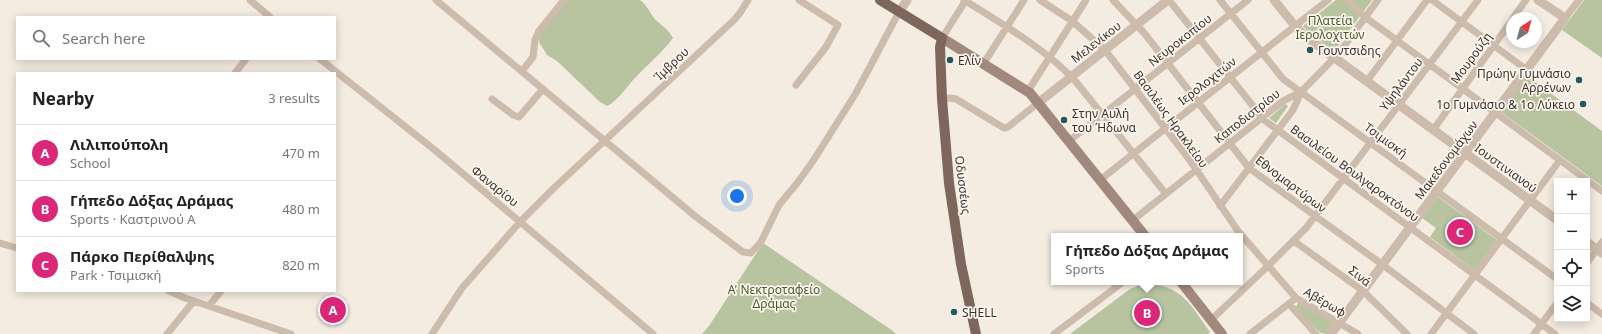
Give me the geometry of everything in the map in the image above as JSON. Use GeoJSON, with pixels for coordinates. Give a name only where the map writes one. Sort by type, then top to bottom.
{"type":"FeatureCollection","features":[{"type":"Feature","properties":{"kind":"main road"},"geometry":{"type":"LineString","coordinates":[[880,0],[1028,91],[1070,141],[1143,233]]}},
{"type":"Feature","properties":{"kind":"main road","name":"Οδυσσέως"},"geometry":{"type":"LineString","coordinates":[[942,38],[940,47],[942,99],[949,184],[959,254],[976,334]]}},
{"type":"Feature","properties":{"kind":"main road"},"geometry":{"type":"LineString","coordinates":[[1183,285],[1222,334]]}},
{"type":"Feature","properties":{"kind":"street"},"geometry":{"type":"LineString","coordinates":[[250,0],[269,16]]}},
{"type":"Feature","properties":{"kind":"street"},"geometry":{"type":"LineString","coordinates":[[436,0],[695,216],[744,252],[751,253],[761,242],[780,204],[813,161],[856,93],[899,12],[907,0]]}},
{"type":"Feature","properties":{"kind":"street"},"geometry":{"type":"LineString","coordinates":[[522,71],[533,57],[535,40],[539,31],[564,0]]}},
{"type":"Feature","properties":{"kind":"street","name":"Ίμβρου"},"geometry":{"type":"LineString","coordinates":[[432,334],[462,288],[520,222],[555,187],[734,20],[748,0]]}},
{"type":"Feature","properties":{"kind":"street"},"geometry":{"type":"LineString","coordinates":[[796,85],[826,47],[838,25],[799,0]]}},
{"type":"Feature","properties":{"kind":"street"},"geometry":{"type":"LineString","coordinates":[[942,38],[965,0],[1007,27],[1050,57],[1072,76],[1166,194]]}},
{"type":"Feature","properties":{"kind":"street"},"geometry":{"type":"LineString","coordinates":[[984,63],[1024,0]]}},
{"type":"Feature","properties":{"kind":"street","name":"Βασιλέως Ηρακλείου"},"geometry":{"type":"LineString","coordinates":[[1040,0],[1072,21],[1105,50],[1196,170],[1240,233]]}},
{"type":"Feature","properties":{"kind":"street"},"geometry":{"type":"LineString","coordinates":[[1028,91],[1086,0]]}},
{"type":"Feature","properties":{"kind":"street","name":"Εθνομαρτύρων"},"geometry":{"type":"LineString","coordinates":[[1113,0],[1168,64],[1249,168],[1383,265],[1474,334]]}},
{"type":"Feature","properties":{"kind":"street","name":"Μελενίκου"},"geometry":{"type":"LineString","coordinates":[[1038,102],[1168,0]]}},
{"type":"Feature","properties":{"kind":"street","name":"Βασιλείου Βουλγαροκτόνου"},"geometry":{"type":"LineString","coordinates":[[1168,0],[1262,117],[1555,334]]}},
{"type":"Feature","properties":{"kind":"street","name":"Τσιμισκή"},"geometry":{"type":"LineString","coordinates":[[1220,0],[1281,77],[1554,277]]}},
{"type":"Feature","properties":{"kind":"street","name":"Νευροκοπίου"},"geometry":{"type":"LineString","coordinates":[[1070,141],[1248,0]]}},
{"type":"Feature","properties":{"kind":"street","name":"Ιουστινιανού"},"geometry":{"type":"LineString","coordinates":[[1274,0],[1294,26],[1335,58],[1554,218]]}},
{"type":"Feature","properties":{"kind":"street","name":"Ιερολοχιτών"},"geometry":{"type":"LineString","coordinates":[[1100,180],[1328,0]]}},
{"type":"Feature","properties":{"kind":"street"},"geometry":{"type":"LineString","coordinates":[[1346,0],[1365,17],[1602,191]]}},
{"type":"Feature","properties":{"kind":"street"},"geometry":{"type":"LineString","coordinates":[[1220,206],[1295,107],[1301,92],[1335,58],[1378,0]]}},
{"type":"Feature","properties":{"kind":"street"},"geometry":{"type":"LineString","coordinates":[[1367,81],[1427,0]]}},
{"type":"Feature","properties":{"kind":"street"},"geometry":{"type":"LineString","coordinates":[[1432,0],[1527,70]]}},
{"type":"Feature","properties":{"kind":"street","name":"Υψηλάντου"},"geometry":{"type":"LineString","coordinates":[[1211,320],[1294,241],[1316,216],[1478,0]]}},
{"type":"Feature","properties":{"kind":"street","name":"Μουρούζη"},"geometry":{"type":"LineString","coordinates":[[1518,12],[1526,0]]}},
{"type":"Feature","properties":{"kind":"street"},"geometry":{"type":"LineString","coordinates":[[1538,0],[1565,18]]}},
{"type":"Feature","properties":{"kind":"street","name":"Μακεδονομάχων"},"geometry":{"type":"LineString","coordinates":[[1331,334],[1579,0]]}},
{"type":"Feature","properties":{"kind":"street","name":"Μουρούζη"},"geometry":{"type":"LineString","coordinates":[[1433,130],[1506,28]]}},
{"type":"Feature","properties":{"kind":"street"},"geometry":{"type":"LineString","coordinates":[[235,72],[245,60]]}},
{"type":"Feature","properties":{"kind":"street","name":"Φαναρίου"},"geometry":{"type":"LineString","coordinates":[[321,60],[418,136],[654,334]]}},
{"type":"Feature","properties":{"kind":"street"},"geometry":{"type":"LineString","coordinates":[[492,99],[513,115],[519,117],[543,89]]}},
{"type":"Feature","properties":{"kind":"street","name":"Καποδιστρίου"},"geometry":{"type":"LineString","coordinates":[[1133,220],[1283,100],[1301,92]]}},
{"type":"Feature","properties":{"kind":"street"},"geometry":{"type":"LineString","coordinates":[[942,99],[956,99],[1004,128],[1008,127],[1038,102]]}},
{"type":"Feature","properties":{"kind":"street"},"geometry":{"type":"LineString","coordinates":[[1431,334],[1560,160]]}},
{"type":"Feature","properties":{"kind":"street","name":"Βασιλέως Ηρακλείου"},"geometry":{"type":"LineString","coordinates":[[1243,237],[1268,266]]}},
{"type":"Feature","properties":{"kind":"street","name":"Σινά"},"geometry":{"type":"LineString","coordinates":[[1294,241],[1363,291],[1408,334]]}},
{"type":"Feature","properties":{"kind":"street"},"geometry":{"type":"LineString","coordinates":[[0,243],[16,248]]}},
{"type":"Feature","properties":{"kind":"street"},"geometry":{"type":"LineString","coordinates":[[1590,243],[1600,248],[1590,260]]}},
{"type":"Feature","properties":{"kind":"street","name":"Αβέρωφ"},"geometry":{"type":"LineString","coordinates":[[1268,266],[1296,298],[1358,334]]}},
{"type":"Feature","properties":{"kind":"street"},"geometry":{"type":"LineString","coordinates":[[1054,334],[1119,285]]}},
{"type":"Feature","properties":{"kind":"street"},"geometry":{"type":"LineString","coordinates":[[172,292],[291,334]]}},
{"type":"Feature","properties":{"kind":"street"},"geometry":{"type":"LineString","coordinates":[[209,306],[220,292]]}},
{"type":"Feature","properties":{"kind":"street"},"geometry":{"type":"LineString","coordinates":[[1250,334],[1296,298]]}},
{"type":"Feature","properties":{"kind":"street"},"geometry":{"type":"LineString","coordinates":[[167,334],[194,301]]}},
{"type":"Feature","properties":{"kind":"street"},"geometry":{"type":"LineString","coordinates":[[1289,304],[1316,334]]}},
{"type":"Feature","properties":{"kind":"street"},"geometry":{"type":"LineString","coordinates":[[1590,305],[1602,314]]}},
{"type":"Feature","properties":{"kind":"street"},"geometry":{"type":"LineString","coordinates":[[1534,334],[1554,307]]}},
{"type":"Feature","properties":{"kind":"green space"},"geometry":{"type":"Polygon","coordinates":[[[568,0],[640,0],[654,18],[673,38],[660,54],[632,81],[619,97],[607,106],[600,102],[557,61],[547,55],[539,42],[540,34],[568,0]]]}},
{"type":"Feature","properties":{"kind":"green space","name":"Πλατεία Ιερολοχιτών"},"geometry":{"type":"Polygon","coordinates":[[[1336,0],[1372,0],[1334,51],[1309,33],[1303,26],[1336,0]]]}},
{"type":"Feature","properties":{"kind":"green space"},"geometry":{"type":"Polygon","coordinates":[[[1584,0],[1602,0],[1602,58],[1562,30],[1584,0]]]}},
{"type":"Feature","properties":{"kind":"green space"},"geometry":{"type":"Polygon","coordinates":[[[1527,76],[1602,131],[1602,186],[1501,112],[1527,76]]]}},
{"type":"Feature","properties":{"kind":"green space"},"geometry":{"type":"Polygon","coordinates":[[[1285,104],[1288,106],[1276,123],[1269,118],[1285,104]]]}},
{"type":"Feature","properties":{"kind":"green space"},"geometry":{"type":"Polygon","coordinates":[[[1438,197],[1497,240],[1474,270],[1430,237],[1436,228],[1422,218],[1438,197]]]}},
{"type":"Feature","properties":{"kind":"green space","name":"Α' Νεκτροταφείο Δράμας"},"geometry":{"type":"Polygon","coordinates":[[[763,243],[896,334],[702,334],[709,326],[763,243]]]}},
{"type":"Feature","properties":{"kind":"green space"},"geometry":{"type":"Polygon","coordinates":[[[1140,285],[1155,285],[1171,289],[1186,299],[1210,332],[1208,334],[1070,334],[1130,289],[1140,285]]]}},
{"type":"Feature","properties":{"kind":"green space"},"geometry":{"type":"Polygon","coordinates":[[[1298,303],[1333,323],[1327,334],[1321,333],[1297,310],[1296,307],[1298,303]]]}},
{"type":"Feature","properties":{"kind":"place","name":"Γουντσιδης"},"geometry":{"type":"Point","coordinates":[1310,50]}},
{"type":"Feature","properties":{"kind":"place","name":"Ελίν"},"geometry":{"type":"Point","coordinates":[950,60]}},
{"type":"Feature","properties":{"kind":"place","name":"Πρώην Γυμνάσιο Αρρένων"},"geometry":{"type":"Point","coordinates":[1579,80]}},
{"type":"Feature","properties":{"kind":"place","name":"1o Γυμνάσιο & 1ο Λύκειο"},"geometry":{"type":"Point","coordinates":[1583,104]}},
{"type":"Feature","properties":{"kind":"place","name":"Στην Αυλή του Ήδωνα"},"geometry":{"type":"Point","coordinates":[1064,120]}},
{"type":"Feature","properties":{"kind":"place","name":"Πάρκο Περίθαλψης"},"geometry":{"type":"Point","coordinates":[1460,232]}},
{"type":"Feature","properties":{"kind":"place","name":"Λιλιπούπολη"},"geometry":{"type":"Point","coordinates":[333,310]}},
{"type":"Feature","properties":{"kind":"place","name":"SHELL"},"geometry":{"type":"Point","coordinates":[954,312]}},
{"type":"Feature","properties":{"kind":"place","name":"Γήπεδο Δόξας Δράμας"},"geometry":{"type":"Point","coordinates":[1147,313]}}]}
